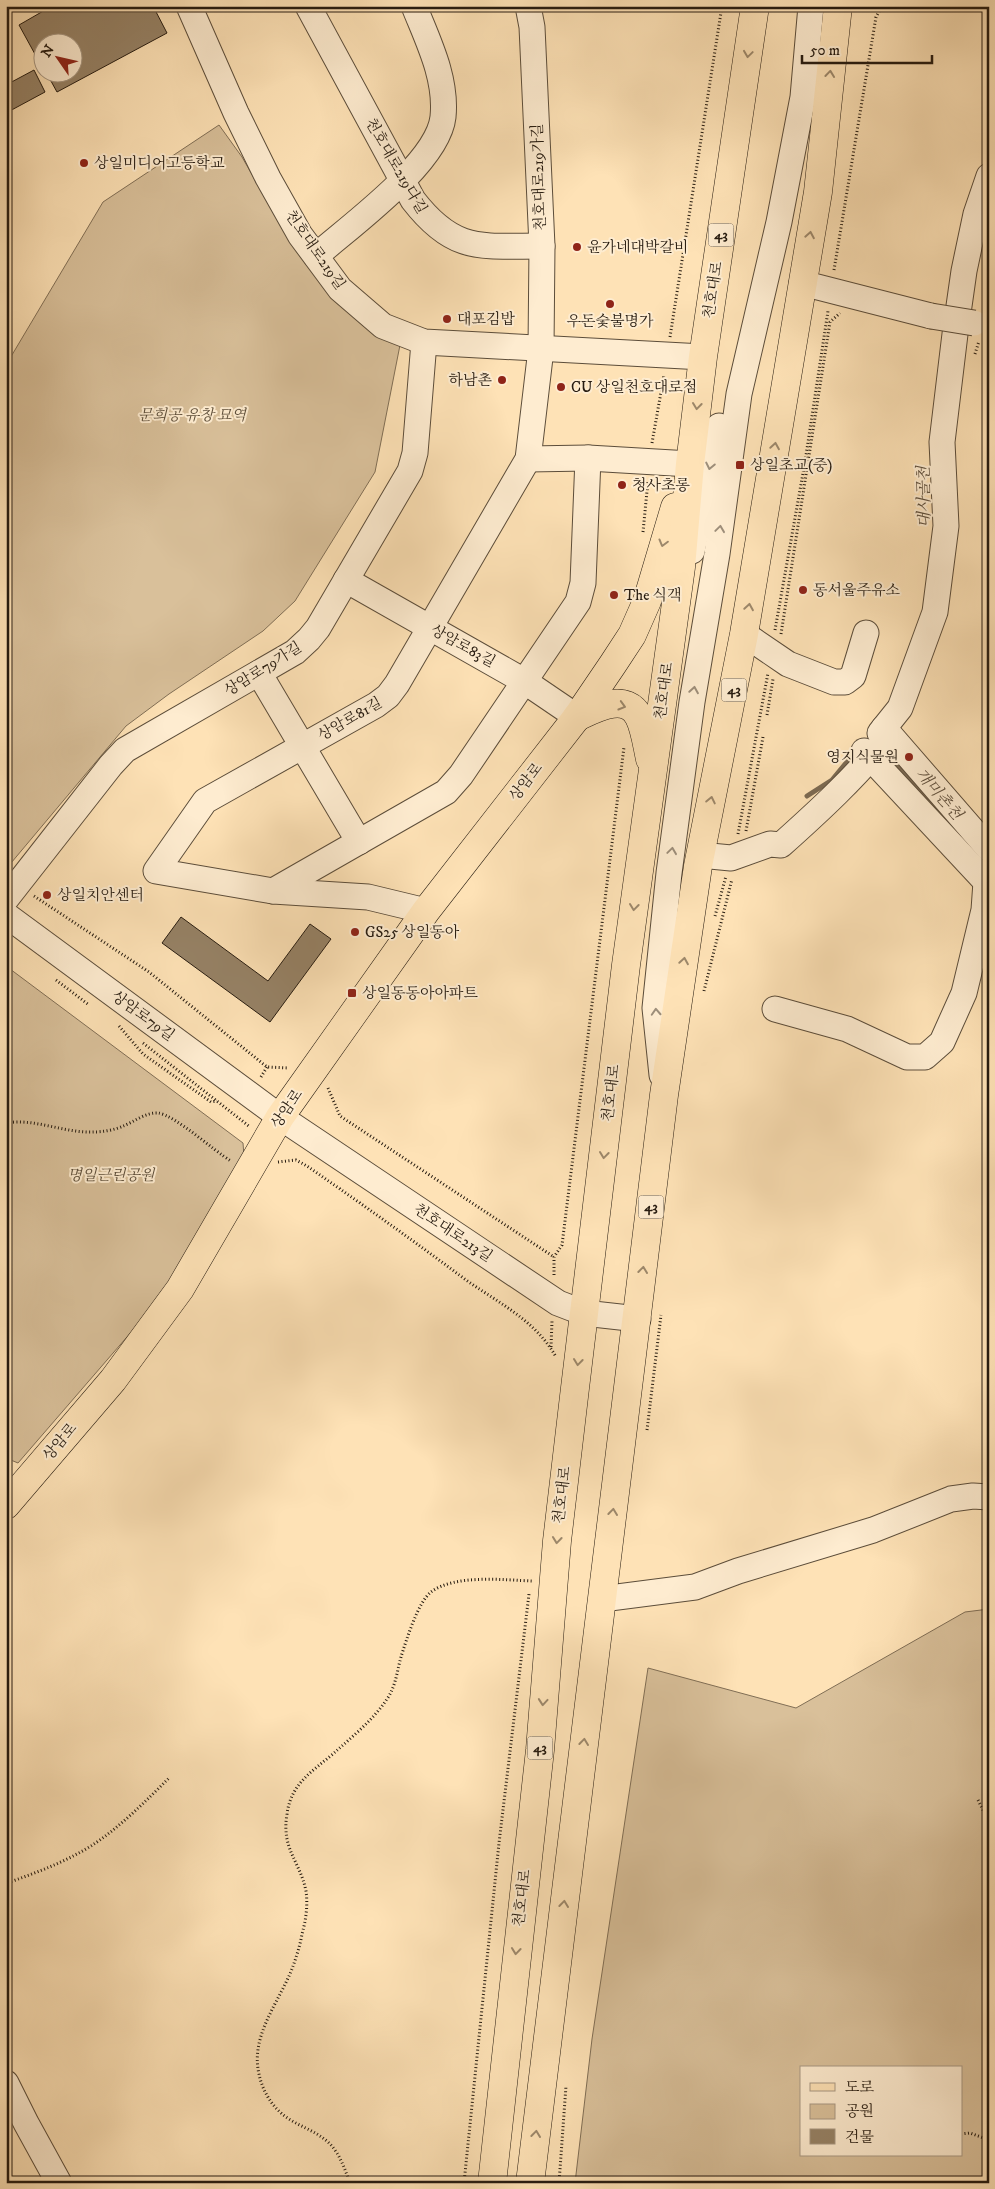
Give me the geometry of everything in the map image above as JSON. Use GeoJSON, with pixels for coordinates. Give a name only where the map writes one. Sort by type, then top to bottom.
{"type":"FeatureCollection","features":[{"type":"Feature","properties":{"kind":"main road","name":"천호대로"},"geometry":{"type":"LineString","coordinates":[[492,2183],[540,1750],[538,1577],[584,1313],[626,965],[681,567],[702,357],[755,6]]}},
{"type":"Feature","properties":{"kind":"main road","name":"43"},"geometry":{"type":"LineString","coordinates":[[530,2183],[602,1599],[650,1314],[664,1095],[700,855],[744,634],[818,192],[838,6]]}},
{"type":"Feature","properties":{"kind":"main road","name":"상암로"},"geometry":{"type":"LineString","coordinates":[[6,1505],[113,1380],[180,1289],[280,1117],[426,911],[576,717],[632,635],[647,601],[666,533],[690,464]]}},
{"type":"Feature","properties":{"kind":"main road"},"geometry":{"type":"LineString","coordinates":[[576,717],[617,703],[629,707],[639,716],[653,769]]}},
{"type":"Feature","properties":{"kind":"street","name":"천호대로219다길"},"geometry":{"type":"LineString","coordinates":[[308,6],[402,181],[428,220],[464,243],[482,246],[542,246]]}},
{"type":"Feature","properties":{"kind":"street"},"geometry":{"type":"LineString","coordinates":[[316,256],[415,169],[436,137],[443,118],[442,88],[434,56],[414,6]]}},
{"type":"Feature","properties":{"kind":"street","name":"천호대로219가길"},"geometry":{"type":"LineString","coordinates":[[528,6],[532,27],[542,246],[541,349]]}},
{"type":"Feature","properties":{"kind":"street"},"geometry":{"type":"LineString","coordinates":[[670,651],[724,404],[762,250],[797,6]]}},
{"type":"Feature","properties":{"kind":"street"},"geometry":{"type":"LineString","coordinates":[[664,1095],[655,1008],[669,873],[692,702],[717,554],[739,394],[779,222],[803,96],[811,6]]}},
{"type":"Feature","properties":{"kind":"street","name":"천호대로219길"},"geometry":{"type":"LineString","coordinates":[[198,8],[236,113],[268,178],[300,235],[340,289],[383,326],[424,342],[702,357]]}},
{"type":"Feature","properties":{"kind":"street"},"geometry":{"type":"LineString","coordinates":[[700,855],[732,866],[770,844],[810,804],[835,785],[876,744],[900,708],[935,612],[946,526],[942,442],[962,286],[976,214],[989,176]]}},
{"type":"Feature","properties":{"kind":"street"},"geometry":{"type":"LineString","coordinates":[[962,286],[979,261]]}},
{"type":"Feature","properties":{"kind":"street"},"geometry":{"type":"LineString","coordinates":[[802,284],[838,299],[981,324]]}},
{"type":"Feature","properties":{"kind":"street","name":"상암로79가길"},"geometry":{"type":"LineString","coordinates":[[12,892],[111,765],[125,750],[295,652],[318,628],[410,470],[415,453],[424,342]]}},
{"type":"Feature","properties":{"kind":"street","name":"상암로81길"},"geometry":{"type":"LineString","coordinates":[[426,911],[368,897],[273,891],[156,871],[205,801],[376,705],[388,696],[397,684],[528,459],[541,349]]}},
{"type":"Feature","properties":{"kind":"street"},"geometry":{"type":"LineString","coordinates":[[952,362],[963,397]]}},
{"type":"Feature","properties":{"kind":"street"},"geometry":{"type":"LineString","coordinates":[[528,459],[588,458],[690,464]]}},
{"type":"Feature","properties":{"kind":"street"},"geometry":{"type":"LineString","coordinates":[[273,891],[446,792],[460,775],[578,602],[583,583],[588,458]]}},
{"type":"Feature","properties":{"kind":"street","name":"상암로83길"},"geometry":{"type":"LineString","coordinates":[[346,580],[524,681],[576,717]]}},
{"type":"Feature","properties":{"kind":"street"},"geometry":{"type":"LineString","coordinates":[[744,634],[775,653],[788,664],[834,682],[845,682],[853,676],[866,633]]}},
{"type":"Feature","properties":{"kind":"street"},"geometry":{"type":"LineString","coordinates":[[259,673],[359,842]]}},
{"type":"Feature","properties":{"kind":"street"},"geometry":{"type":"LineString","coordinates":[[876,744],[989,849]]}},
{"type":"Feature","properties":{"kind":"street"},"geometry":{"type":"LineString","coordinates":[[775,1009],[847,1029],[907,1057],[925,1057],[942,1042],[964,993],[984,910],[988,881],[876,744]]}},
{"type":"Feature","properties":{"kind":"street","name":"상암로79길"},"geometry":{"type":"LineString","coordinates":[[6,915],[280,1117]]}},
{"type":"Feature","properties":{"kind":"street","name":"천호대로213길"},"geometry":{"type":"LineString","coordinates":[[280,1117],[558,1303],[584,1313],[650,1314]]}},
{"type":"Feature","properties":{"kind":"street"},"geometry":{"type":"LineString","coordinates":[[602,1599],[695,1587],[873,1530],[951,1499],[973,1496],[989,1497]]}},
{"type":"Feature","properties":{"kind":"street"},"geometry":{"type":"LineString","coordinates":[[6,2083],[58,2183]]}},
{"type":"Feature","properties":{"kind":"path"},"geometry":{"type":"LineString","coordinates":[[767,715],[805,462],[838,299],[876,16],[882,6]]}},
{"type":"Feature","properties":{"kind":"path"},"geometry":{"type":"LineString","coordinates":[[702,995],[732,866],[775,653],[830,322],[838,299]]}},
{"type":"Feature","properties":{"kind":"path"},"geometry":{"type":"LineString","coordinates":[[745,834],[762,737]]}},
{"type":"Feature","properties":{"kind":"path"},"geometry":{"type":"LineString","coordinates":[[333,1080],[328,1088],[340,1116],[554,1257],[562,1245],[625,738]]}},
{"type":"Feature","properties":{"kind":"path"},"geometry":{"type":"LineString","coordinates":[[714,918],[732,866]]}},
{"type":"Feature","properties":{"kind":"path"},"geometry":{"type":"LineString","coordinates":[[12,892],[148,972],[267,1067]]}},
{"type":"Feature","properties":{"kind":"path"},"geometry":{"type":"LineString","coordinates":[[50,976],[94,1008]]}},
{"type":"Feature","properties":{"kind":"path"},"geometry":{"type":"LineString","coordinates":[[116,1022],[143,1054],[211,1102],[218,1101],[234,1114]]}},
{"type":"Feature","properties":{"kind":"path"},"geometry":{"type":"LineString","coordinates":[[6,1122],[21,1120],[56,1129],[93,1132],[121,1127],[140,1117],[158,1113],[175,1119],[225,1158]]}},
{"type":"Feature","properties":{"kind":"path"},"geometry":{"type":"LineString","coordinates":[[276,1163],[296,1160],[307,1166],[528,1322],[546,1341],[556,1357],[555,1367]]}},
{"type":"Feature","properties":{"kind":"path"},"geometry":{"type":"LineString","coordinates":[[650,1314],[652,1397]]}},
{"type":"Feature","properties":{"kind":"path"},"geometry":{"type":"LineString","coordinates":[[350,2183],[338,2154],[330,2144],[309,2128],[286,2117],[274,2106],[265,2092],[258,2072],[258,2049],[263,2029],[292,1968],[307,1908],[306,1889],[286,1839],[287,1813],[296,1789],[309,1772],[333,1754],[370,1720],[388,1698],[396,1681],[401,1657],[424,1599],[442,1586],[454,1582],[538,1577],[499,1844],[464,2183]]}},
{"type":"Feature","properties":{"kind":"path"},"geometry":{"type":"LineString","coordinates":[[6,1886],[10,1882],[58,1864],[92,1845],[148,1800],[170,1777]]}},
{"type":"Feature","properties":{"kind":"path"},"geometry":{"type":"LineString","coordinates":[[978,1800],[989,1822]]}},
{"type":"Feature","properties":{"kind":"path"},"geometry":{"type":"LineString","coordinates":[[962,2134],[970,2133],[989,2140]]}},
{"type":"Feature","properties":{"kind":"green space","name":"문희공 유창 묘역"},"geometry":{"type":"Polygon","coordinates":[[[219,125],[242,157],[274,213],[333,296],[362,325],[400,345],[375,472],[295,601],[263,631],[169,694],[126,726],[6,869],[6,365],[103,202],[219,125]]]}},
{"type":"Feature","properties":{"kind":"green space","name":"명일근린공원"},"geometry":{"type":"Polygon","coordinates":[[[6,966],[243,1143],[244,1156],[158,1301],[18,1463],[6,1458],[6,966]]]}},
{"type":"Feature","properties":{"kind":"green space"},"geometry":{"type":"Polygon","coordinates":[[[989,1609],[989,2183],[575,2183],[592,2039],[648,1668],[796,1708],[965,1612],[989,1609]]]}},
{"type":"Feature","properties":{"kind":"building"},"geometry":{"type":"Polygon","coordinates":[[[52,6],[153,6],[167,33],[82,79],[82,32],[32,32],[32,49],[19,25],[52,6]]]}},
{"type":"Feature","properties":{"kind":"building"},"geometry":{"type":"Polygon","coordinates":[[[32,71],[32,82],[40,82],[45,92],[6,113],[6,85],[32,71]]]}},
{"type":"Feature","properties":{"kind":"building"},"geometry":{"type":"Polygon","coordinates":[[[52,82],[76,82],[57,92],[52,82]]]}},
{"type":"Feature","properties":{"kind":"building"},"geometry":{"type":"Polygon","coordinates":[[[181,917],[268,981],[310,924],[331,939],[270,1022],[162,943],[181,917]]]}},
{"type":"Feature","properties":{"kind":"waterway","name":"대사골천"},"geometry":{"type":"LineString","coordinates":[[984,169],[989,159]]}},
{"type":"Feature","properties":{"kind":"waterway","name":"대사골천"},"geometry":{"type":"LineString","coordinates":[[807,796],[832,780],[856,751]]}},
{"type":"Feature","properties":{"kind":"waterway","name":"개미촌천"},"geometry":{"type":"LineString","coordinates":[[885,751],[947,822]]}},
{"type":"Feature","properties":{"kind":"place","name":"상일미디어고등학교"},"geometry":{"type":"Point","coordinates":[84,163]}},
{"type":"Feature","properties":{"kind":"place","name":"윤가네대박갈비"},"geometry":{"type":"Point","coordinates":[577,247]}},
{"type":"Feature","properties":{"kind":"place","name":"우돈숯불명가"},"geometry":{"type":"Point","coordinates":[610,304]}},
{"type":"Feature","properties":{"kind":"place","name":"대포김밥"},"geometry":{"type":"Point","coordinates":[447,319]}},
{"type":"Feature","properties":{"kind":"place","name":"하남촌"},"geometry":{"type":"Point","coordinates":[502,380]}},
{"type":"Feature","properties":{"kind":"place","name":"CU 상일천호대로점"},"geometry":{"type":"Point","coordinates":[561,387]}},
{"type":"Feature","properties":{"kind":"place","name":"상일초교(중)"},"geometry":{"type":"Point","coordinates":[740,465]}},
{"type":"Feature","properties":{"kind":"place","name":"청사초롱"},"geometry":{"type":"Point","coordinates":[622,485]}},
{"type":"Feature","properties":{"kind":"place","name":"동서울주유소"},"geometry":{"type":"Point","coordinates":[803,590]}},
{"type":"Feature","properties":{"kind":"place","name":"The 식객"},"geometry":{"type":"Point","coordinates":[614,595]}},
{"type":"Feature","properties":{"kind":"place","name":"영지식물원"},"geometry":{"type":"Point","coordinates":[909,757]}},
{"type":"Feature","properties":{"kind":"place","name":"상일치안센터"},"geometry":{"type":"Point","coordinates":[47,895]}},
{"type":"Feature","properties":{"kind":"place","name":"GS25 상일동아"},"geometry":{"type":"Point","coordinates":[355,932]}},
{"type":"Feature","properties":{"kind":"place","name":"상일동동아아파트"},"geometry":{"type":"Point","coordinates":[352,993]}}]}
